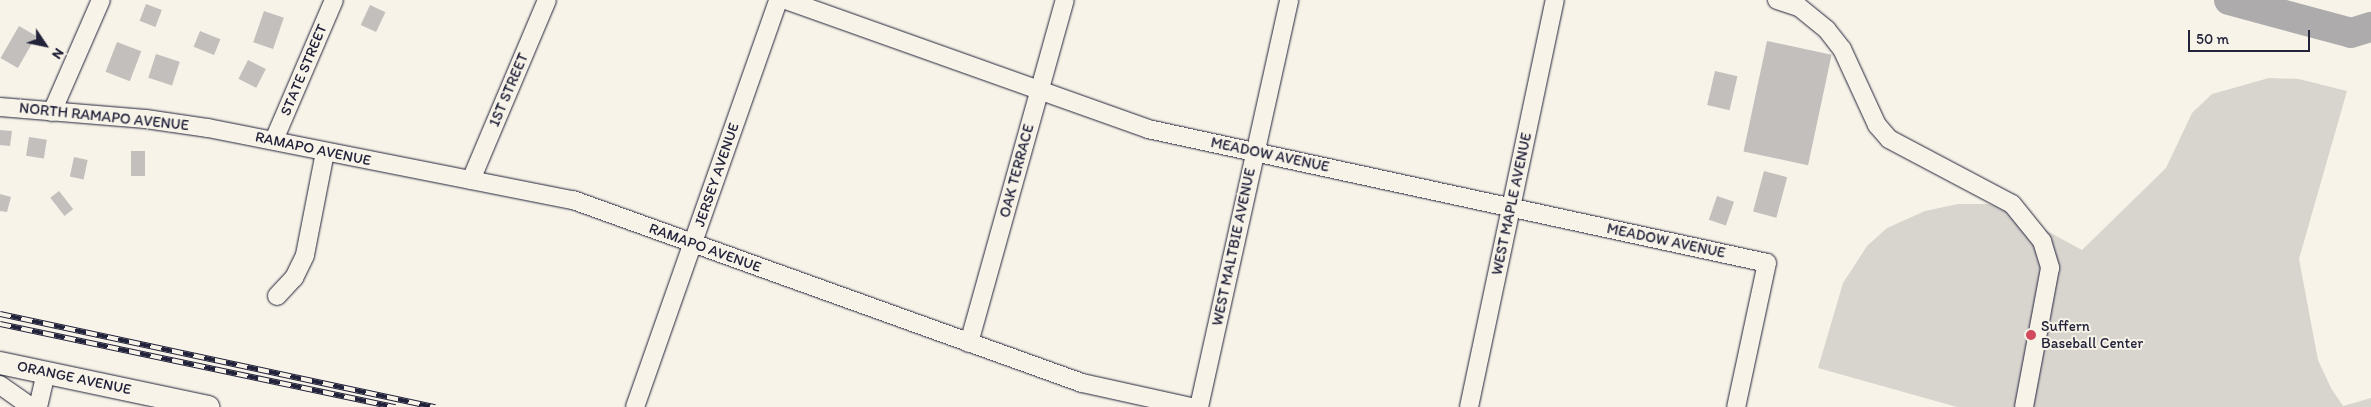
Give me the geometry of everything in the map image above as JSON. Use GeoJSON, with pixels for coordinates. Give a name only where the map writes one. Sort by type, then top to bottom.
{"type":"FeatureCollection","features":[{"type":"Feature","properties":{"kind":"main road","name":"ORANGE AVENUE"},"geometry":{"type":"LineString","coordinates":[[0,363],[208,407]]}},
{"type":"Feature","properties":{"kind":"street"},"geometry":{"type":"LineString","coordinates":[[52,112],[101,0]]}},
{"type":"Feature","properties":{"kind":"street","name":"STATE STREET"},"geometry":{"type":"LineString","coordinates":[[274,140],[334,0]]}},
{"type":"Feature","properties":{"kind":"street","name":"1ST STREET"},"geometry":{"type":"LineString","coordinates":[[471,180],[547,0]]}},
{"type":"Feature","properties":{"kind":"street","name":"JERSEY AVENUE"},"geometry":{"type":"LineString","coordinates":[[635,407],[778,0]]}},
{"type":"Feature","properties":{"kind":"street","name":"MEADOW AVENUE"},"geometry":{"type":"LineString","coordinates":[[786,0],[1039,92],[1148,128],[1768,263],[1736,407]]}},
{"type":"Feature","properties":{"kind":"street","name":"OAK TERRACE"},"geometry":{"type":"LineString","coordinates":[[969,343],[1065,0]]}},
{"type":"Feature","properties":{"kind":"street","name":"WEST MALTBIE AVENUE"},"geometry":{"type":"LineString","coordinates":[[1199,407],[1289,0]]}},
{"type":"Feature","properties":{"kind":"street","name":"WEST MAPLE AVENUE"},"geometry":{"type":"LineString","coordinates":[[1469,407],[1556,0]]}},
{"type":"Feature","properties":{"kind":"street"},"geometry":{"type":"LineString","coordinates":[[1777,0],[1799,7],[1832,36],[1842,49],[1877,125],[1889,139],[2012,204],[2042,241],[2050,268],[2024,407]]}},
{"type":"Feature","properties":{"kind":"street","name":"NORTH RAMAPO AVENUE"},"geometry":{"type":"LineString","coordinates":[[0,107],[146,119],[208,128]]}},
{"type":"Feature","properties":{"kind":"street","name":"RAMAPO AVENUE"},"geometry":{"type":"LineString","coordinates":[[208,128],[573,200],[693,245],[1082,383],[1191,407]]}},
{"type":"Feature","properties":{"kind":"street"},"geometry":{"type":"LineString","coordinates":[[277,296],[294,278],[305,255],[326,152]]}},
{"type":"Feature","properties":{"kind":"street"},"geometry":{"type":"LineString","coordinates":[[38,407],[46,372]]}},
{"type":"Feature","properties":{"kind":"street"},"geometry":{"type":"LineString","coordinates":[[0,385],[31,407]]}},
{"type":"Feature","properties":{"kind":"shaded area"},"geometry":{"type":"Polygon","coordinates":[[[2269,78],[2299,79],[2347,91],[2299,259],[2318,360],[2331,388],[2343,406],[2371,398],[2371,407],[1957,407],[1818,368],[1843,283],[1867,246],[1887,228],[1925,211],[1958,204],[1988,204],[2018,215],[2082,250],[2166,168],[2192,113],[2212,94],[2269,78]]]}},
{"type":"Feature","properties":{"kind":"building"},"geometry":{"type":"Polygon","coordinates":[[[146,4],[162,10],[155,27],[140,21],[146,4]]]}},
{"type":"Feature","properties":{"kind":"building"},"geometry":{"type":"Polygon","coordinates":[[[370,5],[385,12],[376,32],[361,25],[370,5]]]}},
{"type":"Feature","properties":{"kind":"building"},"geometry":{"type":"Polygon","coordinates":[[[264,11],[284,18],[273,49],[253,42],[264,11]]]}},
{"type":"Feature","properties":{"kind":"building"},"geometry":{"type":"Polygon","coordinates":[[[19,26],[36,36],[18,68],[1,58],[19,26]]]}},
{"type":"Feature","properties":{"kind":"building"},"geometry":{"type":"Polygon","coordinates":[[[200,31],[220,39],[214,55],[194,47],[200,31]]]}},
{"type":"Feature","properties":{"kind":"building"},"geometry":{"type":"Polygon","coordinates":[[[1767,41],[1832,55],[1808,165],[1744,152],[1767,41]]]}},
{"type":"Feature","properties":{"kind":"building"},"geometry":{"type":"Polygon","coordinates":[[[117,42],[141,51],[130,81],[106,72],[117,42]]]}},
{"type":"Feature","properties":{"kind":"building"},"geometry":{"type":"Polygon","coordinates":[[[156,54],[180,62],[172,86],[148,78],[156,54]]]}},
{"type":"Feature","properties":{"kind":"building"},"geometry":{"type":"Polygon","coordinates":[[[248,60],[266,69],[256,88],[238,79],[248,60]]]}},
{"type":"Feature","properties":{"kind":"building"},"geometry":{"type":"Polygon","coordinates":[[[1715,71],[1737,76],[1730,110],[1707,105],[1715,71]]]}},
{"type":"Feature","properties":{"kind":"building"},"geometry":{"type":"Polygon","coordinates":[[[0,130],[12,131],[10,146],[0,145],[0,130]]]}},
{"type":"Feature","properties":{"kind":"building"},"geometry":{"type":"Polygon","coordinates":[[[29,137],[47,140],[44,159],[26,156],[29,137]]]}},
{"type":"Feature","properties":{"kind":"building"},"geometry":{"type":"Polygon","coordinates":[[[131,151],[145,151],[145,176],[131,176],[131,151]]]}},
{"type":"Feature","properties":{"kind":"building"},"geometry":{"type":"Polygon","coordinates":[[[74,157],[88,160],[84,179],[70,177],[74,157]]]}},
{"type":"Feature","properties":{"kind":"building"},"geometry":{"type":"Polygon","coordinates":[[[1764,171],[1787,177],[1776,218],[1753,212],[1764,171]]]}},
{"type":"Feature","properties":{"kind":"building"},"geometry":{"type":"Polygon","coordinates":[[[59,191],[73,209],[64,216],[50,198],[59,191]]]}},
{"type":"Feature","properties":{"kind":"building"},"geometry":{"type":"Polygon","coordinates":[[[0,194],[11,197],[7,212],[0,211],[0,194]]]}},
{"type":"Feature","properties":{"kind":"building"},"geometry":{"type":"Polygon","coordinates":[[[1717,196],[1734,202],[1726,225],[1709,220],[1717,196]]]}},
{"type":"Feature","properties":{"kind":"waterway"},"geometry":{"type":"LineString","coordinates":[[2229,0],[2351,33],[2371,27]]}},
{"type":"Feature","properties":{"kind":"railway"},"geometry":{"type":"LineString","coordinates":[[0,314],[435,407]]}},
{"type":"Feature","properties":{"kind":"railway"},"geometry":{"type":"LineString","coordinates":[[0,324],[395,407]]}},
{"type":"Feature","properties":{"kind":"place","name":"Suffern Baseball Center"},"geometry":{"type":"Point","coordinates":[2031,335]}}]}
